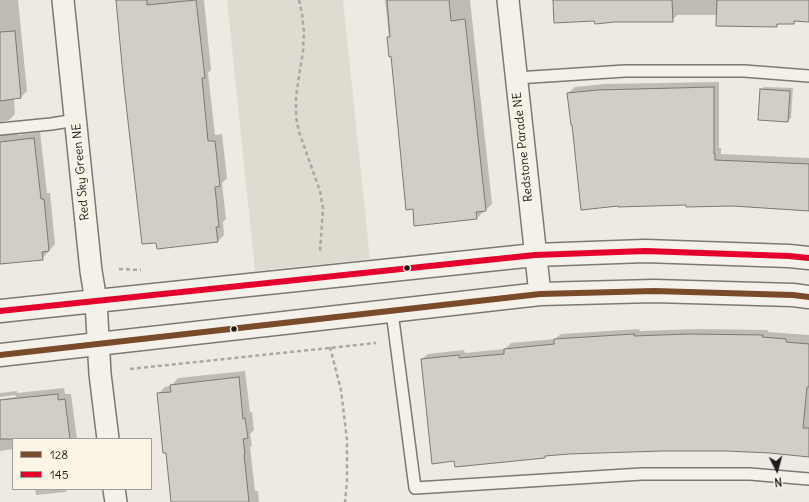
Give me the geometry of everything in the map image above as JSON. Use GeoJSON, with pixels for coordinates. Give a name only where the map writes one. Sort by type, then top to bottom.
{"type":"FeatureCollection","features":[{"type":"Feature","properties":{"kind":"street","name":"Red Sky Green NE"},"geometry":{"type":"LineString","coordinates":[[63,0],[90,271],[96,301],[100,374],[108,438]]}},
{"type":"Feature","properties":{"kind":"street","name":"Redstone Parade NE"},"geometry":{"type":"LineString","coordinates":[[508,0],[540,294]]}},
{"type":"Feature","properties":{"kind":"street"},"geometry":{"type":"LineString","coordinates":[[0,311],[535,255],[645,252],[789,256],[809,258]]}},
{"type":"Feature","properties":{"kind":"street"},"geometry":{"type":"LineString","coordinates":[[0,355],[392,312],[540,294],[654,291],[809,297]]}},
{"type":"Feature","properties":{"kind":"street"},"geometry":{"type":"LineString","coordinates":[[114,490],[116,502]]}},
{"type":"Feature","properties":{"kind":"lane"},"geometry":{"type":"LineString","coordinates":[[516,78],[625,71],[744,71],[809,76]]}},
{"type":"Feature","properties":{"kind":"lane"},"geometry":{"type":"LineString","coordinates":[[0,129],[76,120]]}},
{"type":"Feature","properties":{"kind":"lane"},"geometry":{"type":"LineString","coordinates":[[392,312],[415,488],[642,474],[750,474],[809,479]]}},
{"type":"Feature","properties":{"kind":"path"},"geometry":{"type":"LineString","coordinates":[[299,0],[304,32],[303,51],[296,96],[296,117],[299,132],[320,191],[323,208],[320,251]]}},
{"type":"Feature","properties":{"kind":"path"},"geometry":{"type":"LineString","coordinates":[[130,369],[381,342]]}},
{"type":"Feature","properties":{"kind":"path"},"geometry":{"type":"LineString","coordinates":[[330,347],[341,390],[347,440],[347,481],[345,502]]}},
{"type":"Feature","properties":{"kind":"shaded area"},"geometry":{"type":"Polygon","coordinates":[[[227,0],[343,0],[370,259],[255,271],[227,0]]]}},
{"type":"Feature","properties":{"kind":"building"},"geometry":{"type":"Polygon","coordinates":[[[116,0],[147,0],[147,5],[196,0],[205,78],[202,78],[208,141],[215,141],[220,186],[215,187],[219,227],[216,227],[218,242],[157,249],[156,243],[142,244],[116,0]]]}},
{"type":"Feature","properties":{"kind":"building"},"geometry":{"type":"Polygon","coordinates":[[[387,0],[449,0],[451,21],[465,19],[486,211],[476,212],[477,219],[414,226],[413,209],[406,210],[391,56],[389,57],[387,37],[390,37],[387,0]]]}},
{"type":"Feature","properties":{"kind":"building"},"geometry":{"type":"Polygon","coordinates":[[[553,0],[672,0],[673,22],[615,22],[595,24],[594,21],[554,23],[553,0]]]}},
{"type":"Feature","properties":{"kind":"building"},"geometry":{"type":"Polygon","coordinates":[[[717,0],[809,0],[809,22],[794,21],[794,24],[777,24],[777,27],[716,26],[717,0]]]}},
{"type":"Feature","properties":{"kind":"building"},"geometry":{"type":"Polygon","coordinates":[[[15,31],[21,98],[0,101],[0,32],[15,31]]]}},
{"type":"Feature","properties":{"kind":"building"},"geometry":{"type":"Polygon","coordinates":[[[714,87],[715,160],[809,164],[809,211],[733,206],[686,207],[686,205],[618,206],[581,210],[567,93],[597,90],[714,87]]]}},
{"type":"Feature","properties":{"kind":"building"},"geometry":{"type":"Polygon","coordinates":[[[760,89],[790,91],[788,122],[758,120],[760,89]]]}},
{"type":"Feature","properties":{"kind":"building"},"geometry":{"type":"Polygon","coordinates":[[[34,138],[41,199],[44,199],[49,251],[42,252],[43,260],[0,264],[0,142],[34,138]]]}},
{"type":"Feature","properties":{"kind":"building"},"geometry":{"type":"Polygon","coordinates":[[[634,334],[634,336],[690,334],[763,335],[762,337],[786,339],[786,342],[809,344],[809,387],[807,387],[803,428],[809,428],[809,457],[726,451],[663,451],[569,454],[545,456],[545,458],[455,467],[454,461],[432,464],[421,359],[459,355],[459,358],[504,354],[504,349],[554,344],[554,339],[634,334]]]}},
{"type":"Feature","properties":{"kind":"building"},"geometry":{"type":"Polygon","coordinates":[[[239,377],[243,419],[245,418],[248,438],[243,439],[249,502],[171,502],[166,453],[163,453],[157,393],[171,392],[170,385],[239,377]]]}},
{"type":"Feature","properties":{"kind":"building"},"geometry":{"type":"Polygon","coordinates":[[[58,394],[58,400],[65,399],[70,438],[0,439],[0,400],[58,394]]]}},
{"type":"Feature","properties":{"kind":"transit line","name":"145"},"geometry":{"type":"LineString","coordinates":[[0,311],[535,255],[645,251],[809,258]]}},
{"type":"Feature","properties":{"kind":"transit line","name":"128"},"geometry":{"type":"LineString","coordinates":[[0,355],[540,294],[654,291],[793,295],[809,297]]}}]}
